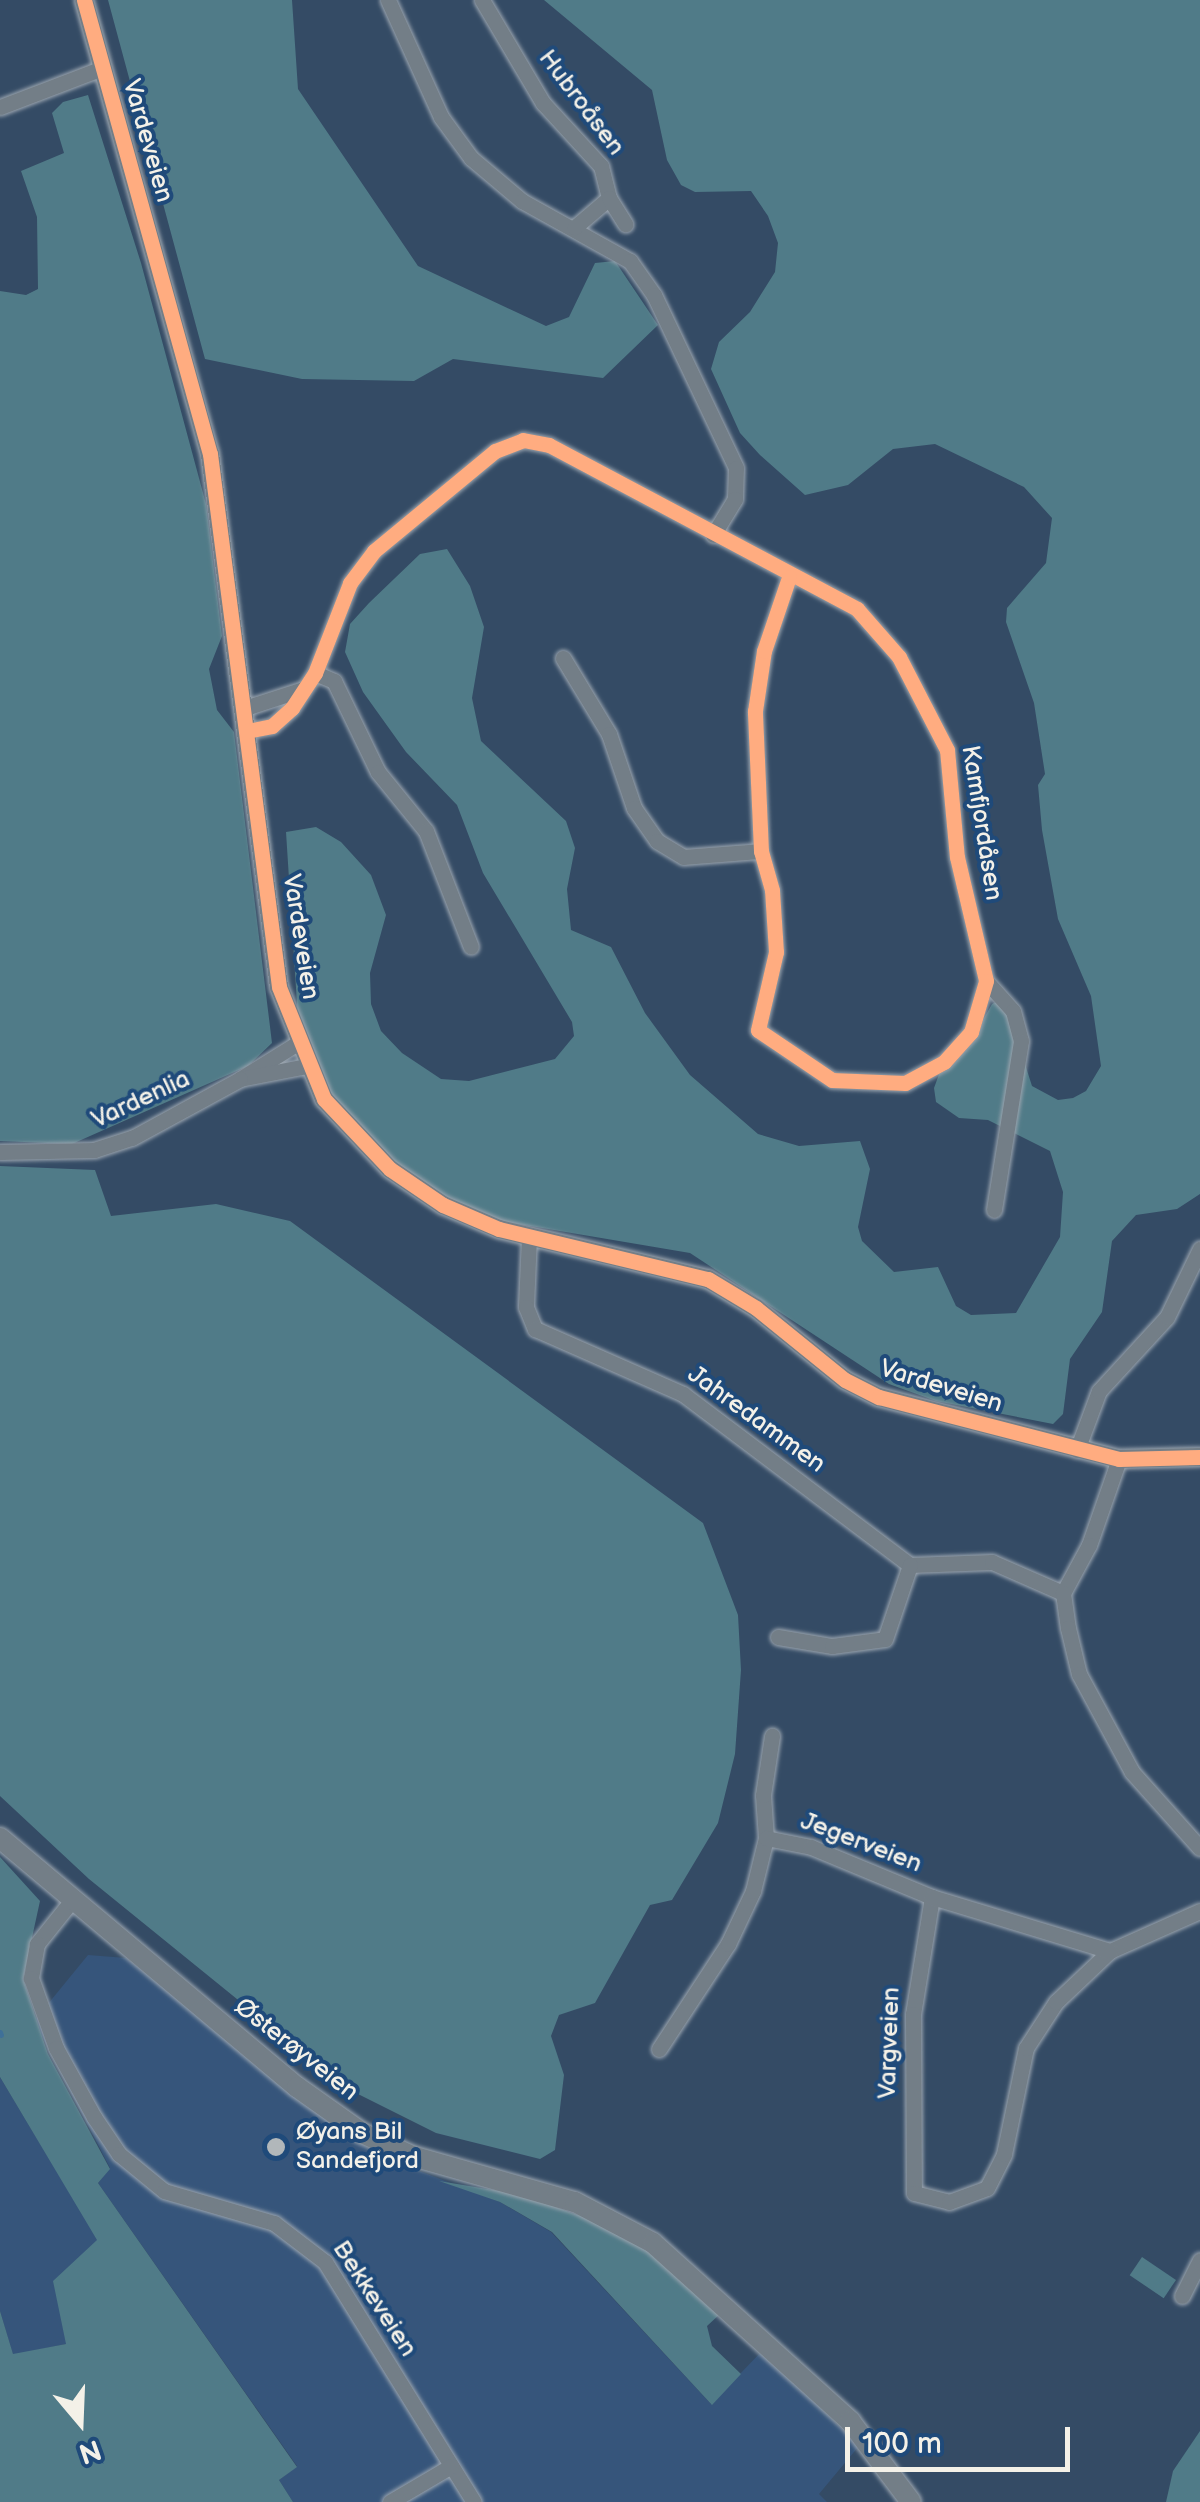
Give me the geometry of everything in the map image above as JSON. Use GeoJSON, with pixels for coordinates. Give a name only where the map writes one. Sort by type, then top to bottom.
{"type":"FeatureCollection","features":[{"type":"Feature","properties":{"kind":"main road","name":"Østerøyveien"},"geometry":{"type":"LineString","coordinates":[[0,1838],[362,2133],[412,2156],[575,2202],[653,2244],[850,2421],[911,2502]]}},
{"type":"Feature","properties":{"kind":"street","name":"Vardeveien"},"geometry":{"type":"LineString","coordinates":[[84,0],[100,69],[210,454],[279,987],[306,1066],[340,1120],[390,1169],[462,1214],[529,1236],[708,1279],[756,1308],[845,1380],[880,1398],[1118,1459],[1200,1457]]}},
{"type":"Feature","properties":{"kind":"street"},"geometry":{"type":"LineString","coordinates":[[388,0],[441,117],[471,158],[522,202],[575,227],[630,261],[644,278],[730,447],[738,489],[713,535]]}},
{"type":"Feature","properties":{"kind":"street","name":"Hubroåsen"},"geometry":{"type":"LineString","coordinates":[[482,0],[544,103],[596,155],[609,198],[575,227]]}},
{"type":"Feature","properties":{"kind":"street","name":"Vardeveien"},"geometry":{"type":"LineString","coordinates":[[0,106],[100,69]]}},
{"type":"Feature","properties":{"kind":"street"},"geometry":{"type":"LineString","coordinates":[[609,198],[625,224]]}},
{"type":"Feature","properties":{"kind":"street","name":"Kamfjordåsen"},"geometry":{"type":"LineString","coordinates":[[247,730],[272,726],[310,680],[350,583],[374,550],[510,443],[549,445],[872,621],[925,700],[948,750],[957,857],[986,981],[971,1032],[923,1077],[887,1087],[852,1085],[794,1059],[758,1030],[776,952],[772,890],[761,851],[756,692],[789,577]]}},
{"type":"Feature","properties":{"kind":"street"},"geometry":{"type":"LineString","coordinates":[[563,658],[610,734],[634,808],[657,841],[684,858],[761,851]]}},
{"type":"Feature","properties":{"kind":"street"},"geometry":{"type":"LineString","coordinates":[[245,708],[279,702],[310,680],[334,681],[378,772],[426,830],[471,947]]}},
{"type":"Feature","properties":{"kind":"street"},"geometry":{"type":"LineString","coordinates":[[986,981],[1013,1011],[1021,1040],[994,1210]]}},
{"type":"Feature","properties":{"kind":"street","name":"Vardenlia"},"geometry":{"type":"LineString","coordinates":[[0,1152],[94,1150],[132,1138],[240,1080],[296,1044]]}},
{"type":"Feature","properties":{"kind":"street","name":"Vardenlia"},"geometry":{"type":"LineString","coordinates":[[240,1080],[306,1066]]}},
{"type":"Feature","properties":{"kind":"street","name":"Jahredammen"},"geometry":{"type":"LineString","coordinates":[[529,1236],[526,1307],[535,1329],[683,1394],[910,1565]]}},
{"type":"Feature","properties":{"kind":"street"},"geometry":{"type":"LineString","coordinates":[[1078,1450],[1098,1391],[1167,1317],[1200,1249]]}},
{"type":"Feature","properties":{"kind":"street"},"geometry":{"type":"LineString","coordinates":[[1118,1459],[1089,1545],[1063,1593],[1079,1674],[1112,1738],[1150,1798],[1200,1848]]}},
{"type":"Feature","properties":{"kind":"street"},"geometry":{"type":"LineString","coordinates":[[778,1636],[832,1646],[885,1640],[910,1565],[992,1562],[1063,1593]]}},
{"type":"Feature","properties":{"kind":"street"},"geometry":{"type":"LineString","coordinates":[[766,1838],[763,1795],[772,1736]]}},
{"type":"Feature","properties":{"kind":"street","name":"Jegerveien"},"geometry":{"type":"LineString","coordinates":[[658,2049],[728,1944],[753,1891],[766,1838],[811,1848],[932,1896],[1110,1950]]}},
{"type":"Feature","properties":{"kind":"street","name":"Vargveien"},"geometry":{"type":"LineString","coordinates":[[932,1896],[913,2014],[914,2193],[949,2202],[988,2188],[1004,2154],[1033,2033],[1110,1950]]}},
{"type":"Feature","properties":{"kind":"street","name":"Bekkeveien"},"geometry":{"type":"LineString","coordinates":[[73,1900],[38,1944],[31,1978],[56,2048],[94,2117],[119,2154],[164,2191],[274,2223],[324,2262],[474,2502]]}},
{"type":"Feature","properties":{"kind":"street"},"geometry":{"type":"LineString","coordinates":[[1110,1950],[1200,1911]]}},
{"type":"Feature","properties":{"kind":"street"},"geometry":{"type":"LineString","coordinates":[[1182,2296],[1200,2260]]}},
{"type":"Feature","properties":{"kind":"street"},"geometry":{"type":"LineString","coordinates":[[390,2502],[450,2466]]}},
{"type":"Feature","properties":{"kind":"shaded area"},"geometry":{"type":"Polygon","coordinates":[[[108,0],[292,0],[298,89],[418,266],[546,326],[569,317],[595,263],[615,261],[658,325],[603,378],[453,359],[414,381],[302,379],[205,359],[108,0]]]}},
{"type":"Feature","properties":{"kind":"shaded area"},"geometry":{"type":"Polygon","coordinates":[[[544,0],[1200,0],[1200,1194],[1177,1209],[1136,1215],[1112,1241],[1102,1312],[1070,1359],[1063,1414],[1053,1424],[936,1401],[889,1384],[690,1253],[495,1220],[449,1201],[354,1133],[337,1111],[298,1019],[286,832],[316,827],[341,842],[371,875],[386,915],[370,973],[371,1004],[381,1031],[402,1053],[441,1079],[469,1081],[555,1059],[574,1036],[572,1022],[483,873],[457,805],[406,752],[363,692],[345,652],[350,624],[369,603],[420,554],[447,549],[470,586],[484,627],[472,698],[481,741],[566,821],[575,848],[567,889],[571,930],[611,947],[645,1013],[690,1075],[758,1134],[799,1146],[860,1141],[870,1169],[858,1227],[862,1241],[894,1272],[938,1267],[956,1306],[971,1315],[1016,1313],[1060,1237],[1063,1192],[1050,1151],[988,1120],[959,1118],[936,1102],[934,1088],[945,1058],[978,1029],[992,1004],[1004,998],[1032,1086],[1058,1100],[1073,1098],[1086,1091],[1101,1066],[1091,996],[1058,919],[1042,830],[1038,785],[1045,774],[1034,703],[1006,622],[1007,608],[1046,563],[1052,518],[1024,487],[935,444],[893,449],[848,485],[805,495],[760,455],[740,433],[711,369],[719,342],[750,312],[775,272],[778,243],[768,216],[751,191],[695,192],[681,185],[667,160],[652,90],[544,0]]]}},
{"type":"Feature","properties":{"kind":"shaded area"},"geometry":{"type":"Polygon","coordinates":[[[88,95],[141,263],[206,504],[222,636],[209,669],[217,710],[234,732],[272,1043],[248,1066],[72,1144],[0,1141],[0,291],[26,295],[38,289],[37,217],[21,171],[64,153],[52,113],[63,102],[88,95]]]}},
{"type":"Feature","properties":{"kind":"shaded area"},"geometry":{"type":"Polygon","coordinates":[[[0,1166],[95,1170],[111,1216],[216,1204],[290,1221],[703,1523],[738,1615],[741,1670],[735,1754],[718,1823],[672,1900],[650,1905],[595,2003],[559,2015],[551,2036],[564,2075],[555,2150],[540,2159],[436,2133],[348,2089],[89,1879],[0,1796],[0,1166]]]}},
{"type":"Feature","properties":{"kind":"shaded area"},"geometry":{"type":"Polygon","coordinates":[[[0,1857],[40,1901],[23,1979],[48,2054],[110,2169],[98,2183],[297,2467],[279,2480],[293,2502],[0,2502],[0,2311],[13,2354],[66,2344],[53,2281],[97,2240],[0,2077],[0,1857]]]}},
{"type":"Feature","properties":{"kind":"shaded area"},"geometry":{"type":"Polygon","coordinates":[[[88,1955],[126,1958],[375,2154],[500,2202],[551,2232],[711,2404],[762,2351],[859,2446],[819,2494],[827,2502],[293,2502],[279,2480],[297,2466],[98,2183],[110,2168],[34,2021],[88,1955]]]}},
{"type":"Feature","properties":{"kind":"shaded area"},"geometry":{"type":"Polygon","coordinates":[[[0,2077],[98,2240],[66,2344],[13,2355],[0,2311],[0,2077]]]}},
{"type":"Feature","properties":{"kind":"shaded area"},"geometry":{"type":"Polygon","coordinates":[[[439,2181],[518,2194],[603,2224],[650,2253],[720,2314],[707,2326],[712,2346],[741,2374],[712,2405],[552,2232],[500,2202],[439,2181]]]}},
{"type":"Feature","properties":{"kind":"shaded area"},"geometry":{"type":"Polygon","coordinates":[[[1142,2257],[1176,2280],[1164,2298],[1130,2275],[1142,2257]]]}},
{"type":"Feature","properties":{"kind":"shaded area"},"geometry":{"type":"Polygon","coordinates":[[[1200,2431],[1200,2502],[1166,2502],[1173,2471],[1200,2431]]]}},
{"type":"Feature","properties":{"kind":"cycle path"},"geometry":{"type":"LineString","coordinates":[[84,0],[210,454],[279,987],[324,1099],[390,1169],[443,1205],[499,1229],[708,1279],[756,1308],[845,1380],[879,1397],[1119,1459],[1200,1457]]}},
{"type":"Feature","properties":{"kind":"cycle path"},"geometry":{"type":"LineString","coordinates":[[247,731],[272,726],[292,708],[315,673],[350,583],[374,551],[495,451],[523,440],[549,445],[857,609],[899,657],[947,750],[957,857],[986,981],[971,1032],[944,1062],[905,1083],[832,1080],[758,1030],[776,952],[772,890],[761,851],[755,711],[764,651],[789,577]]}},
{"type":"Feature","properties":{"kind":"place","name":"Øyans Bil Sandefjord"},"geometry":{"type":"Point","coordinates":[276,2147]}}]}
